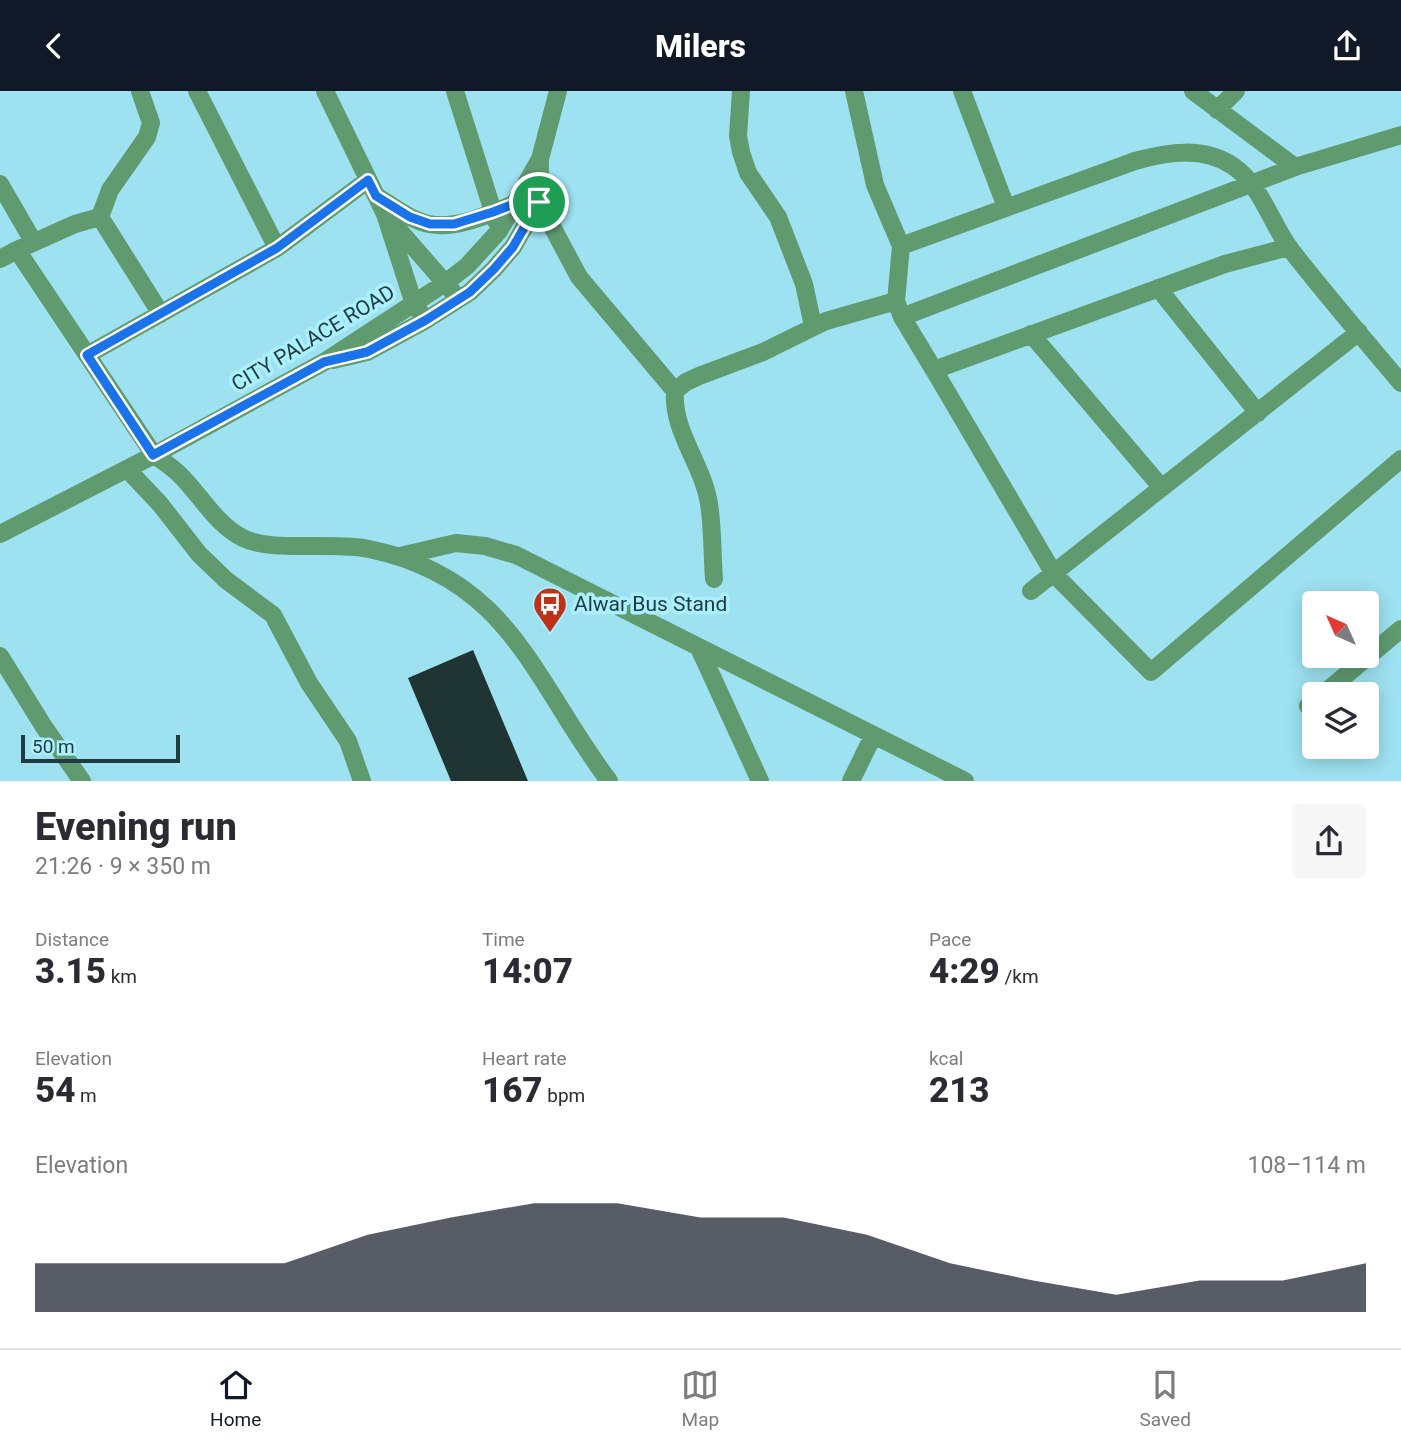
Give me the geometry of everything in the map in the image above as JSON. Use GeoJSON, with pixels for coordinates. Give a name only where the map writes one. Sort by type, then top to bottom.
{"type":"FeatureCollection","features":[{"type":"Feature","properties":{"kind":"street"},"geometry":{"type":"LineString","coordinates":[[0,259],[33,241],[100,217],[110,190],[146,137],[151,123],[140,91]]}},
{"type":"Feature","properties":{"kind":"street"},"geometry":{"type":"LineString","coordinates":[[197,91],[277,248]]}},
{"type":"Feature","properties":{"kind":"street"},"geometry":{"type":"LineString","coordinates":[[325,91],[385,215],[414,304],[426,320]]}},
{"type":"Feature","properties":{"kind":"street"},"geometry":{"type":"LineString","coordinates":[[455,91],[499,231]]}},
{"type":"Feature","properties":{"kind":"street","name":"CITY PALACE ROAD"},"geometry":{"type":"LineString","coordinates":[[0,534],[127,469],[324,362],[467,266],[499,231],[540,159],[558,91]]}},
{"type":"Feature","properties":{"kind":"street"},"geometry":{"type":"LineString","coordinates":[[741,91],[738,136],[740,152],[748,173],[778,217],[804,285],[813,326]]}},
{"type":"Feature","properties":{"kind":"street"},"geometry":{"type":"LineString","coordinates":[[854,91],[875,184],[901,246],[899,309],[1054,573],[1151,672],[1401,459]]}},
{"type":"Feature","properties":{"kind":"street"},"geometry":{"type":"LineString","coordinates":[[962,91],[1006,207]]}},
{"type":"Feature","properties":{"kind":"street"},"geometry":{"type":"LineString","coordinates":[[1193,91],[1295,167]]}},
{"type":"Feature","properties":{"kind":"street"},"geometry":{"type":"LineString","coordinates":[[1217,110],[1236,91]]}},
{"type":"Feature","properties":{"kind":"street"},"geometry":{"type":"LineString","coordinates":[[675,391],[692,379],[763,352],[813,326],[899,309],[1295,167],[1401,135]]}},
{"type":"Feature","properties":{"kind":"street"},"geometry":{"type":"LineString","coordinates":[[901,246],[1135,161],[1174,152],[1215,157],[1233,166],[1252,184],[1289,247],[1401,383]]}},
{"type":"Feature","properties":{"kind":"street"},"geometry":{"type":"LineString","coordinates":[[324,362],[367,352],[470,292],[513,247],[539,202],[540,159]]}},
{"type":"Feature","properties":{"kind":"street"},"geometry":{"type":"LineString","coordinates":[[0,184],[33,241]]}},
{"type":"Feature","properties":{"kind":"street"},"geometry":{"type":"LineString","coordinates":[[87,355],[277,248],[372,188]]}},
{"type":"Feature","properties":{"kind":"street"},"geometry":{"type":"LineString","coordinates":[[372,188],[410,217],[430,224],[454,224],[493,212],[519,196],[539,202],[579,277],[675,391],[674,407],[679,425],[703,481],[709,503],[713,579]]}},
{"type":"Feature","properties":{"kind":"street"},"geometry":{"type":"LineString","coordinates":[[385,215],[458,299]]}},
{"type":"Feature","properties":{"kind":"street"},"geometry":{"type":"LineString","coordinates":[[100,217],[161,314]]}},
{"type":"Feature","properties":{"kind":"street"},"geometry":{"type":"LineString","coordinates":[[934,370],[1225,264],[1289,247]]}},
{"type":"Feature","properties":{"kind":"street"},"geometry":{"type":"LineString","coordinates":[[17,250],[153,455],[181,475],[226,526],[252,543],[345,544],[400,556],[446,576],[484,605],[507,628],[609,781]]}},
{"type":"Feature","properties":{"kind":"street"},"geometry":{"type":"LineString","coordinates":[[1158,288],[1258,413]]}},
{"type":"Feature","properties":{"kind":"street"},"geometry":{"type":"LineString","coordinates":[[1031,591],[1359,333]]}},
{"type":"Feature","properties":{"kind":"street"},"geometry":{"type":"LineString","coordinates":[[1031,334],[1162,488]]}},
{"type":"Feature","properties":{"kind":"street"},"geometry":{"type":"LineString","coordinates":[[127,469],[160,504],[199,554],[226,580],[273,615],[309,683],[348,741],[362,781]]}},
{"type":"Feature","properties":{"kind":"street"},"geometry":{"type":"LineString","coordinates":[[400,556],[456,543],[485,546],[516,555],[965,781]]}},
{"type":"Feature","properties":{"kind":"street"},"geometry":{"type":"LineString","coordinates":[[1338,682],[1401,629]]}},
{"type":"Feature","properties":{"kind":"street"},"geometry":{"type":"LineString","coordinates":[[699,648],[761,781]]}},
{"type":"Feature","properties":{"kind":"street"},"geometry":{"type":"LineString","coordinates":[[0,656],[44,727],[82,781]]}},
{"type":"Feature","properties":{"kind":"street"},"geometry":{"type":"LineString","coordinates":[[851,781],[873,736]]}},
{"type":"Feature","properties":{"kind":"building"},"geometry":{"type":"Polygon","coordinates":[[[473,650],[528,781],[451,781],[408,678],[473,650]]]}},
{"type":"Feature","properties":{"kind":"place","name":"Alwar Bus Stand"},"geometry":{"type":"Point","coordinates":[550,634]}},
{"type":"Feature","properties":{"kind":"route"},"geometry":{"type":"LineString","coordinates":[[368,180],[376,196],[410,217],[430,224],[454,224],[514,204],[523,188],[539,202],[513,247],[470,292],[367,352],[324,362],[153,455],[87,355],[277,248],[368,180]]}}]}
